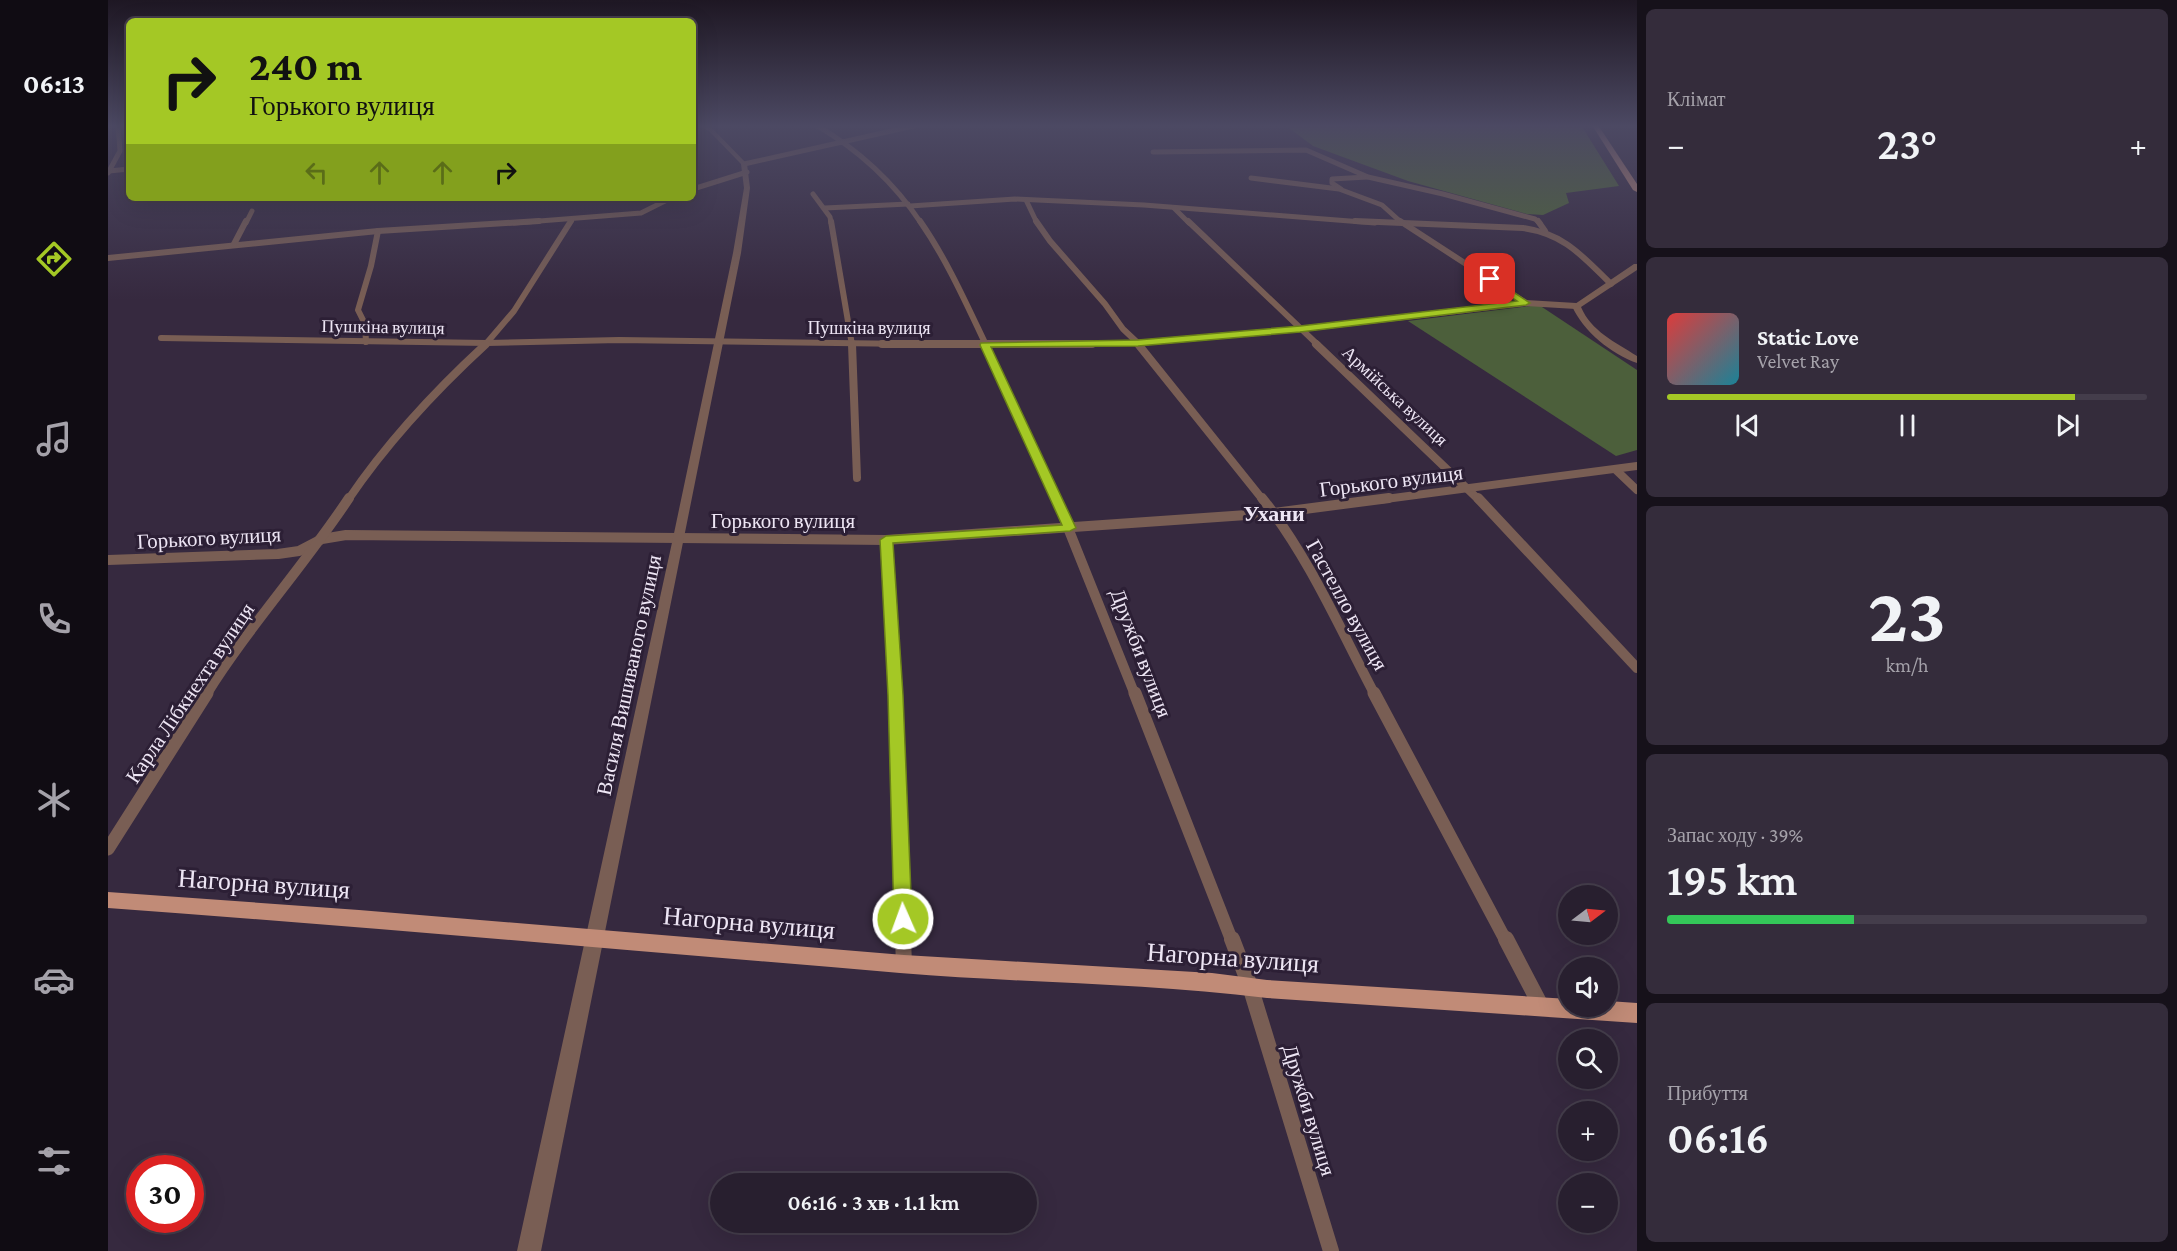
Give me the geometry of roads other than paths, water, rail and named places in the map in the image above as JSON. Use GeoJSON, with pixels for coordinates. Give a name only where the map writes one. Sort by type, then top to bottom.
{"type":"FeatureCollection","features":[{"type":"Feature","properties":{"kind":"main road","name":"Нагорна вулиця"},"geometry":{"type":"LineString","coordinates":[[108,900],[596,937],[904,964],[1637,1013]]}},
{"type":"Feature","properties":{"kind":"street","name":"Василя Вишиваного вулиця"},"geometry":{"type":"LineString","coordinates":[[529,1251],[679,538],[737,253],[747,183]]}},
{"type":"Feature","properties":{"kind":"street","name":"Дружби вулиця"},"geometry":{"type":"LineString","coordinates":[[890,183],[909,205],[945,262],[1070,528],[1250,986],[1331,1251]]}},
{"type":"Feature","properties":{"kind":"street"},"geometry":{"type":"LineString","coordinates":[[1294,183],[1339,189],[1382,205],[1404,225],[1526,303]]}},
{"type":"Feature","properties":{"kind":"street"},"geometry":{"type":"LineString","coordinates":[[1332,183],[1353,194]]}},
{"type":"Feature","properties":{"kind":"street"},"geometry":{"type":"LineString","coordinates":[[1394,183],[1522,215],[1542,224],[1545,231]]}},
{"type":"Feature","properties":{"kind":"street"},"geometry":{"type":"LineString","coordinates":[[813,194],[830,217],[852,342],[857,478]]}},
{"type":"Feature","properties":{"kind":"street"},"geometry":{"type":"LineString","coordinates":[[825,208],[1026,200],[1404,225],[1502,226],[1545,231],[1572,247],[1611,284]]}},
{"type":"Feature","properties":{"kind":"street","name":"Гастелло вулиця"},"geometry":{"type":"LineString","coordinates":[[1026,200],[1040,228],[1106,305],[1121,331],[1138,343],[1274,513],[1316,583],[1541,1006]]}},
{"type":"Feature","properties":{"kind":"street"},"geometry":{"type":"LineString","coordinates":[[108,258],[378,231],[571,221],[641,213],[665,201]]}},
{"type":"Feature","properties":{"kind":"street","name":"Армійська вулиця"},"geometry":{"type":"LineString","coordinates":[[1174,208],[1469,489],[1637,668]]}},
{"type":"Feature","properties":{"kind":"street"},"geometry":{"type":"LineString","coordinates":[[234,244],[252,210]]}},
{"type":"Feature","properties":{"kind":"street","name":"Карла Лібкнехта вулиця"},"geometry":{"type":"LineString","coordinates":[[108,849],[229,658],[322,539],[369,470],[462,366],[487,343],[519,303],[550,250],[571,221]]}},
{"type":"Feature","properties":{"kind":"street"},"geometry":{"type":"LineString","coordinates":[[366,342],[365,324],[358,310],[371,266],[378,231]]}},
{"type":"Feature","properties":{"kind":"street"},"geometry":{"type":"LineString","coordinates":[[1637,266],[1576,306],[1578,314],[1594,332],[1637,360]]}},
{"type":"Feature","properties":{"kind":"street","name":"Пушкіна вулиця"},"geometry":{"type":"LineString","coordinates":[[160,338],[487,343],[619,340],[985,345],[1138,343],[1300,329],[1526,303],[1576,306]]}},
{"type":"Feature","properties":{"kind":"street","name":"Горького вулиця"},"geometry":{"type":"LineString","coordinates":[[108,560],[278,554],[299,550],[322,539],[346,536],[886,540],[1274,513],[1637,466]]}},
{"type":"Feature","properties":{"kind":"street"},"geometry":{"type":"LineString","coordinates":[[1616,470],[1637,490]]}},
{"type":"Feature","properties":{"kind":"street"},"geometry":{"type":"LineString","coordinates":[[886,540],[896,695],[904,964]]}},
{"type":"Feature","properties":{"kind":"district","name":"Ухани"},"geometry":{"type":"Point","coordinates":[1274,513]}}]}
